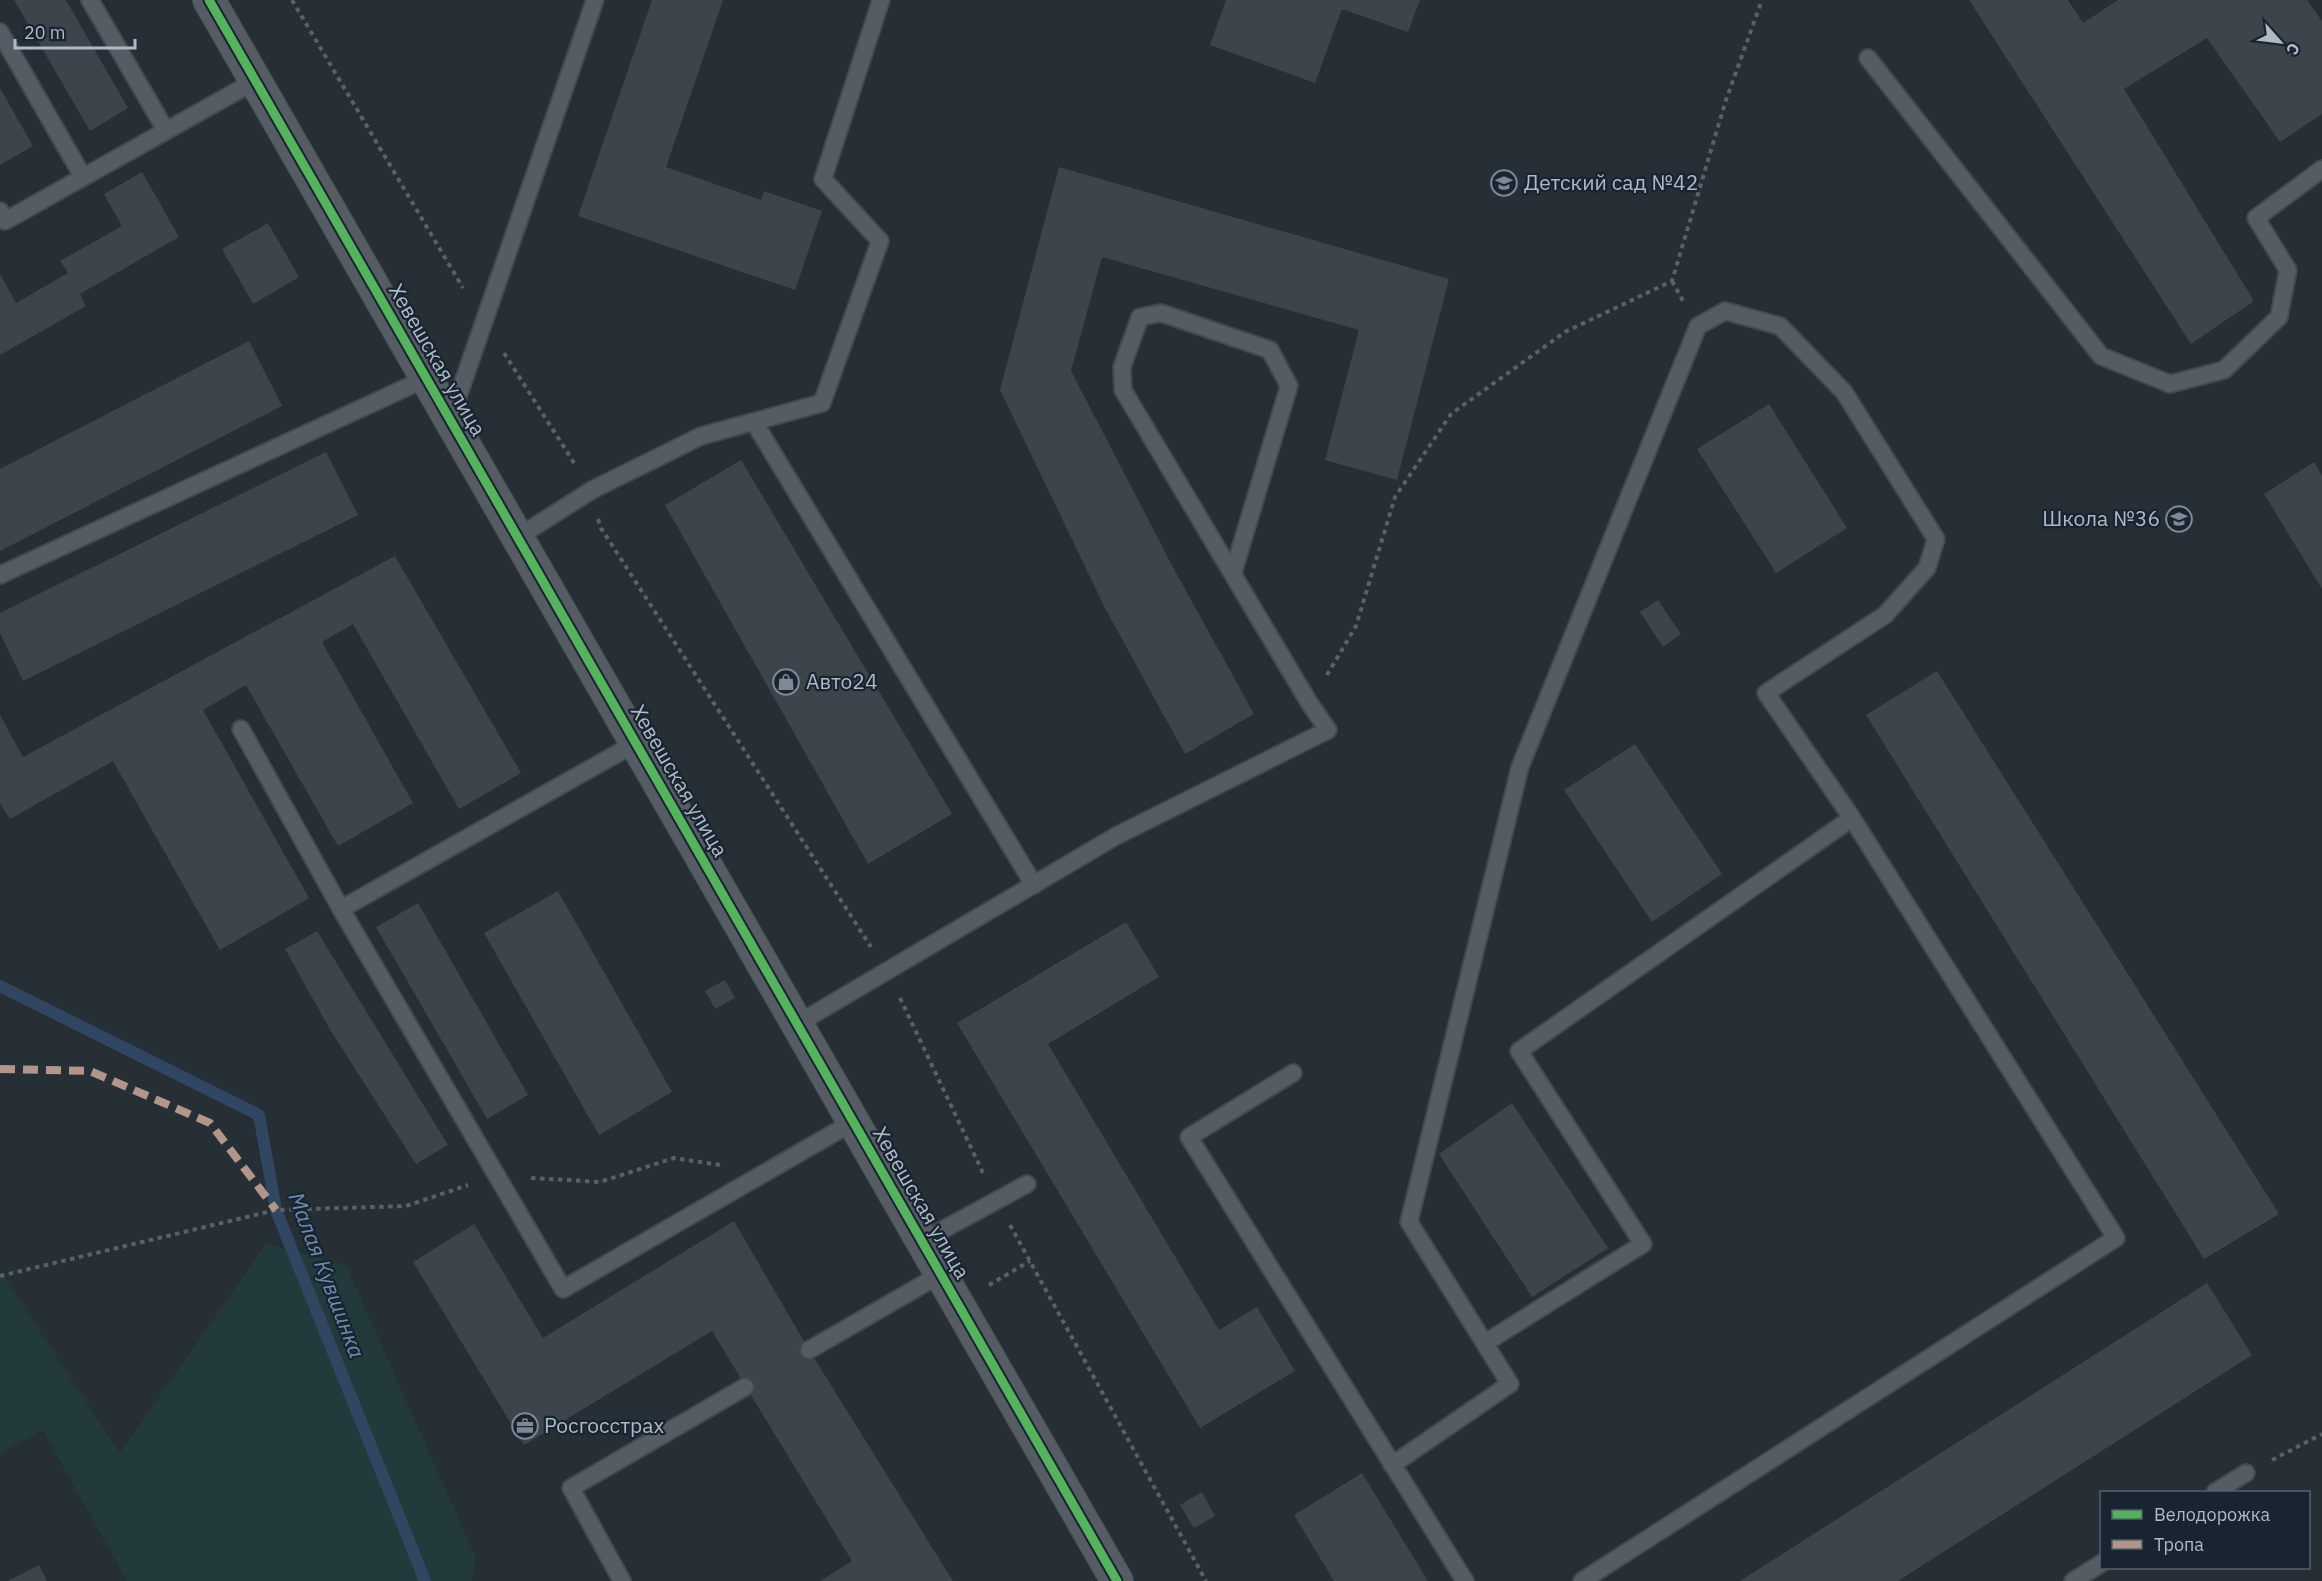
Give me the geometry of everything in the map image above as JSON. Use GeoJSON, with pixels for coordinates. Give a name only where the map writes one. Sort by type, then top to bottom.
{"type":"FeatureCollection","features":[{"type":"Feature","properties":{"kind":"street","name":"Хевешская улица"},"geometry":{"type":"LineString","coordinates":[[209,0],[1117,1581]]}},
{"type":"Feature","properties":{"kind":"lane"},"geometry":{"type":"LineString","coordinates":[[90,0],[165,129]]}},
{"type":"Feature","properties":{"kind":"lane"},"geometry":{"type":"LineString","coordinates":[[450,420],[595,0]]}},
{"type":"Feature","properties":{"kind":"lane"},"geometry":{"type":"LineString","coordinates":[[518,537],[592,490],[700,436],[822,403],[880,242],[823,179],[881,0]]}},
{"type":"Feature","properties":{"kind":"lane"},"geometry":{"type":"LineString","coordinates":[[0,32],[82,177]]}},
{"type":"Feature","properties":{"kind":"lane"},"geometry":{"type":"LineString","coordinates":[[1868,58],[2101,356],[2170,384],[2224,370],[2279,317],[2288,270],[2256,218],[2322,169]]}},
{"type":"Feature","properties":{"kind":"lane"},"geometry":{"type":"LineString","coordinates":[[0,211],[5,220],[255,81]]}},
{"type":"Feature","properties":{"kind":"lane"},"geometry":{"type":"LineString","coordinates":[[1392,1465],[1510,1384],[1409,1222],[1520,767],[1698,326],[1725,310],[1780,326],[1844,392],[1936,539],[1928,568],[1885,615],[1767,693],[1852,818],[2116,1238],[1582,1581]]}},
{"type":"Feature","properties":{"kind":"lane"},"geometry":{"type":"LineString","coordinates":[[797,1024],[1116,836],[1328,730],[1310,704],[1123,390],[1122,367],[1140,317],[1161,313],[1270,350],[1289,386],[1233,573]]}},
{"type":"Feature","properties":{"kind":"lane"},"geometry":{"type":"LineString","coordinates":[[0,575],[427,378]]}},
{"type":"Feature","properties":{"kind":"lane"},"geometry":{"type":"LineString","coordinates":[[753,422],[1034,885]]}},
{"type":"Feature","properties":{"kind":"lane"},"geometry":{"type":"LineString","coordinates":[[241,729],[340,909],[563,1289],[853,1122]]}},
{"type":"Feature","properties":{"kind":"lane"},"geometry":{"type":"LineString","coordinates":[[340,909],[636,743]]}},
{"type":"Feature","properties":{"kind":"lane"},"geometry":{"type":"LineString","coordinates":[[1485,1343],[1643,1244],[1519,1051],[1852,818]]}},
{"type":"Feature","properties":{"kind":"lane"},"geometry":{"type":"LineString","coordinates":[[1293,1073],[1189,1137],[1465,1581]]}},
{"type":"Feature","properties":{"kind":"lane"},"geometry":{"type":"LineString","coordinates":[[922,1240],[1027,1184]]}},
{"type":"Feature","properties":{"kind":"lane"},"geometry":{"type":"LineString","coordinates":[[809,1350],[941,1274]]}},
{"type":"Feature","properties":{"kind":"lane"},"geometry":{"type":"LineString","coordinates":[[622,1581],[571,1488],[745,1387]]}},
{"type":"Feature","properties":{"kind":"lane"},"geometry":{"type":"LineString","coordinates":[[2217,1491],[2246,1473]]}},
{"type":"Feature","properties":{"kind":"lane"},"geometry":{"type":"LineString","coordinates":[[2073,1581],[2100,1564]]}},
{"type":"Feature","properties":{"kind":"path"},"geometry":{"type":"LineString","coordinates":[[292,0],[484,323],[592,490],[601,528],[887,971],[996,1200],[1206,1581]]}},
{"type":"Feature","properties":{"kind":"path"},"geometry":{"type":"LineString","coordinates":[[1310,704],[1356,626],[1395,497],[1451,414],[1565,332],[1672,281],[1726,100],[1762,0]]}},
{"type":"Feature","properties":{"kind":"path"},"geometry":{"type":"LineString","coordinates":[[0,1276],[276,1210],[406,1206],[497,1175],[600,1182],[674,1158],[765,1172]]}},
{"type":"Feature","properties":{"kind":"path"},"geometry":{"type":"LineString","coordinates":[[983,1289],[1030,1262]]}},
{"type":"Feature","properties":{"kind":"path"},"geometry":{"type":"LineString","coordinates":[[2246,1473],[2322,1434]]}},
{"type":"Feature","properties":{"kind":"green space"},"geometry":{"type":"Polygon","coordinates":[[[266,1244],[346,1265],[476,1558],[472,1581],[127,1581],[43,1430],[0,1453],[0,1271],[120,1453],[266,1244]]]}},
{"type":"Feature","properties":{"kind":"building"},"geometry":{"type":"Polygon","coordinates":[[[14,0],[66,0],[128,108],[90,131],[14,0]]]}},
{"type":"Feature","properties":{"kind":"building"},"geometry":{"type":"Polygon","coordinates":[[[652,0],[723,0],[666,167],[761,200],[764,191],[822,211],[795,290],[578,216],[652,0]]]}},
{"type":"Feature","properties":{"kind":"building"},"geometry":{"type":"Polygon","coordinates":[[[1226,0],[1420,0],[1408,32],[1342,9],[1315,83],[1210,45],[1226,0]]]}},
{"type":"Feature","properties":{"kind":"building"},"geometry":{"type":"Polygon","coordinates":[[[1969,0],[2068,0],[2083,23],[2118,0],[2307,0],[2322,21],[2322,114],[2280,142],[2207,38],[2124,89],[2254,301],[2191,344],[1969,0]]]}},
{"type":"Feature","properties":{"kind":"building"},"geometry":{"type":"Polygon","coordinates":[[[0,88],[33,146],[0,165],[0,88]]]}},
{"type":"Feature","properties":{"kind":"building"},"geometry":{"type":"Polygon","coordinates":[[[1059,167],[1449,279],[1397,480],[1325,460],[1359,330],[1102,257],[1071,371],[1174,569],[1254,714],[1185,754],[1105,608],[1000,390],[1059,167]]]}},
{"type":"Feature","properties":{"kind":"building"},"geometry":{"type":"Polygon","coordinates":[[[142,172],[179,237],[80,294],[86,306],[0,355],[0,274],[16,303],[68,273],[60,261],[122,226],[104,194],[142,172]]]}},
{"type":"Feature","properties":{"kind":"building"},"geometry":{"type":"Polygon","coordinates":[[[268,223],[299,277],[253,304],[222,249],[268,223]]]}},
{"type":"Feature","properties":{"kind":"building"},"geometry":{"type":"Polygon","coordinates":[[[249,341],[282,406],[0,551],[0,469],[249,341]]]}},
{"type":"Feature","properties":{"kind":"building"},"geometry":{"type":"Polygon","coordinates":[[[1769,404],[1847,528],[1776,573],[1697,449],[1769,404]]]}},
{"type":"Feature","properties":{"kind":"building"},"geometry":{"type":"Polygon","coordinates":[[[326,452],[358,515],[23,681],[0,633],[0,613],[326,452]]]}},
{"type":"Feature","properties":{"kind":"building"},"geometry":{"type":"Polygon","coordinates":[[[741,460],[952,814],[868,864],[665,505],[741,460]]]}},
{"type":"Feature","properties":{"kind":"building"},"geometry":{"type":"Polygon","coordinates":[[[2314,462],[2322,476],[2322,589],[2264,494],[2314,462]]]}},
{"type":"Feature","properties":{"kind":"building"},"geometry":{"type":"Polygon","coordinates":[[[395,556],[521,773],[459,809],[353,624],[322,642],[413,803],[338,846],[246,685],[203,710],[309,898],[220,950],[113,761],[10,819],[0,803],[0,715],[23,757],[395,556]]]}},
{"type":"Feature","properties":{"kind":"building"},"geometry":{"type":"Polygon","coordinates":[[[1658,600],[1681,634],[1663,647],[1640,612],[1658,600]]]}},
{"type":"Feature","properties":{"kind":"building"},"geometry":{"type":"Polygon","coordinates":[[[1937,671],[2279,1214],[2204,1259],[1866,715],[1937,671]]]}},
{"type":"Feature","properties":{"kind":"building"},"geometry":{"type":"Polygon","coordinates":[[[1635,744],[1722,874],[1652,922],[1564,790],[1635,744]]]}},
{"type":"Feature","properties":{"kind":"building"},"geometry":{"type":"Polygon","coordinates":[[[558,891],[672,1092],[599,1135],[484,933],[558,891]]]}},
{"type":"Feature","properties":{"kind":"building"},"geometry":{"type":"Polygon","coordinates":[[[418,903],[528,1095],[487,1119],[376,927],[418,903]]]}},
{"type":"Feature","properties":{"kind":"building"},"geometry":{"type":"Polygon","coordinates":[[[1126,922],[1159,977],[1048,1044],[1219,1330],[1257,1307],[1295,1371],[1200,1428],[957,1023],[1126,922]]]}},
{"type":"Feature","properties":{"kind":"building"},"geometry":{"type":"Polygon","coordinates":[[[317,931],[448,1145],[416,1164],[329,1028],[285,949],[317,931]]]}},
{"type":"Feature","properties":{"kind":"building"},"geometry":{"type":"Polygon","coordinates":[[[725,980],[735,998],[715,1009],[705,991],[725,980]]]}},
{"type":"Feature","properties":{"kind":"building"},"geometry":{"type":"Polygon","coordinates":[[[1512,1103],[1608,1248],[1532,1297],[1439,1154],[1512,1103]]]}},
{"type":"Feature","properties":{"kind":"building"},"geometry":{"type":"Polygon","coordinates":[[[734,1221],[809,1350],[953,1581],[820,1581],[852,1561],[712,1331],[524,1445],[413,1262],[474,1224],[543,1338],[734,1221]]]}},
{"type":"Feature","properties":{"kind":"building"},"geometry":{"type":"Polygon","coordinates":[[[2207,1283],[2252,1355],[1898,1581],[1740,1581],[2207,1283]]]}},
{"type":"Feature","properties":{"kind":"building"},"geometry":{"type":"Polygon","coordinates":[[[1362,1473],[1428,1581],[1334,1581],[1294,1515],[1362,1473]]]}},
{"type":"Feature","properties":{"kind":"building"},"geometry":{"type":"Polygon","coordinates":[[[1202,1492],[1215,1516],[1194,1528],[1180,1505],[1202,1492]]]}},
{"type":"Feature","properties":{"kind":"building"},"geometry":{"type":"Polygon","coordinates":[[[39,1565],[47,1581],[8,1581],[39,1565]]]}},
{"type":"Feature","properties":{"kind":"waterway","name":"Малая Кувшинка"},"geometry":{"type":"LineString","coordinates":[[0,986],[259,1115],[276,1210],[425,1581]]}},
{"type":"Feature","properties":{"kind":"marked path"},"geometry":{"type":"LineString","coordinates":[[0,1069],[90,1071],[210,1123],[276,1210]]}},
{"type":"Feature","properties":{"kind":"cycle path"},"geometry":{"type":"LineString","coordinates":[[209,0],[1117,1581]]}},
{"type":"Feature","properties":{"kind":"place","name":"Детский сад №42"},"geometry":{"type":"Point","coordinates":[1504,183]}},
{"type":"Feature","properties":{"kind":"place","name":"Школа №36"},"geometry":{"type":"Point","coordinates":[2179,519]}},
{"type":"Feature","properties":{"kind":"place","name":"Авто24"},"geometry":{"type":"Point","coordinates":[786,682]}},
{"type":"Feature","properties":{"kind":"place","name":"Росгосстрах"},"geometry":{"type":"Point","coordinates":[525,1426]}}]}
